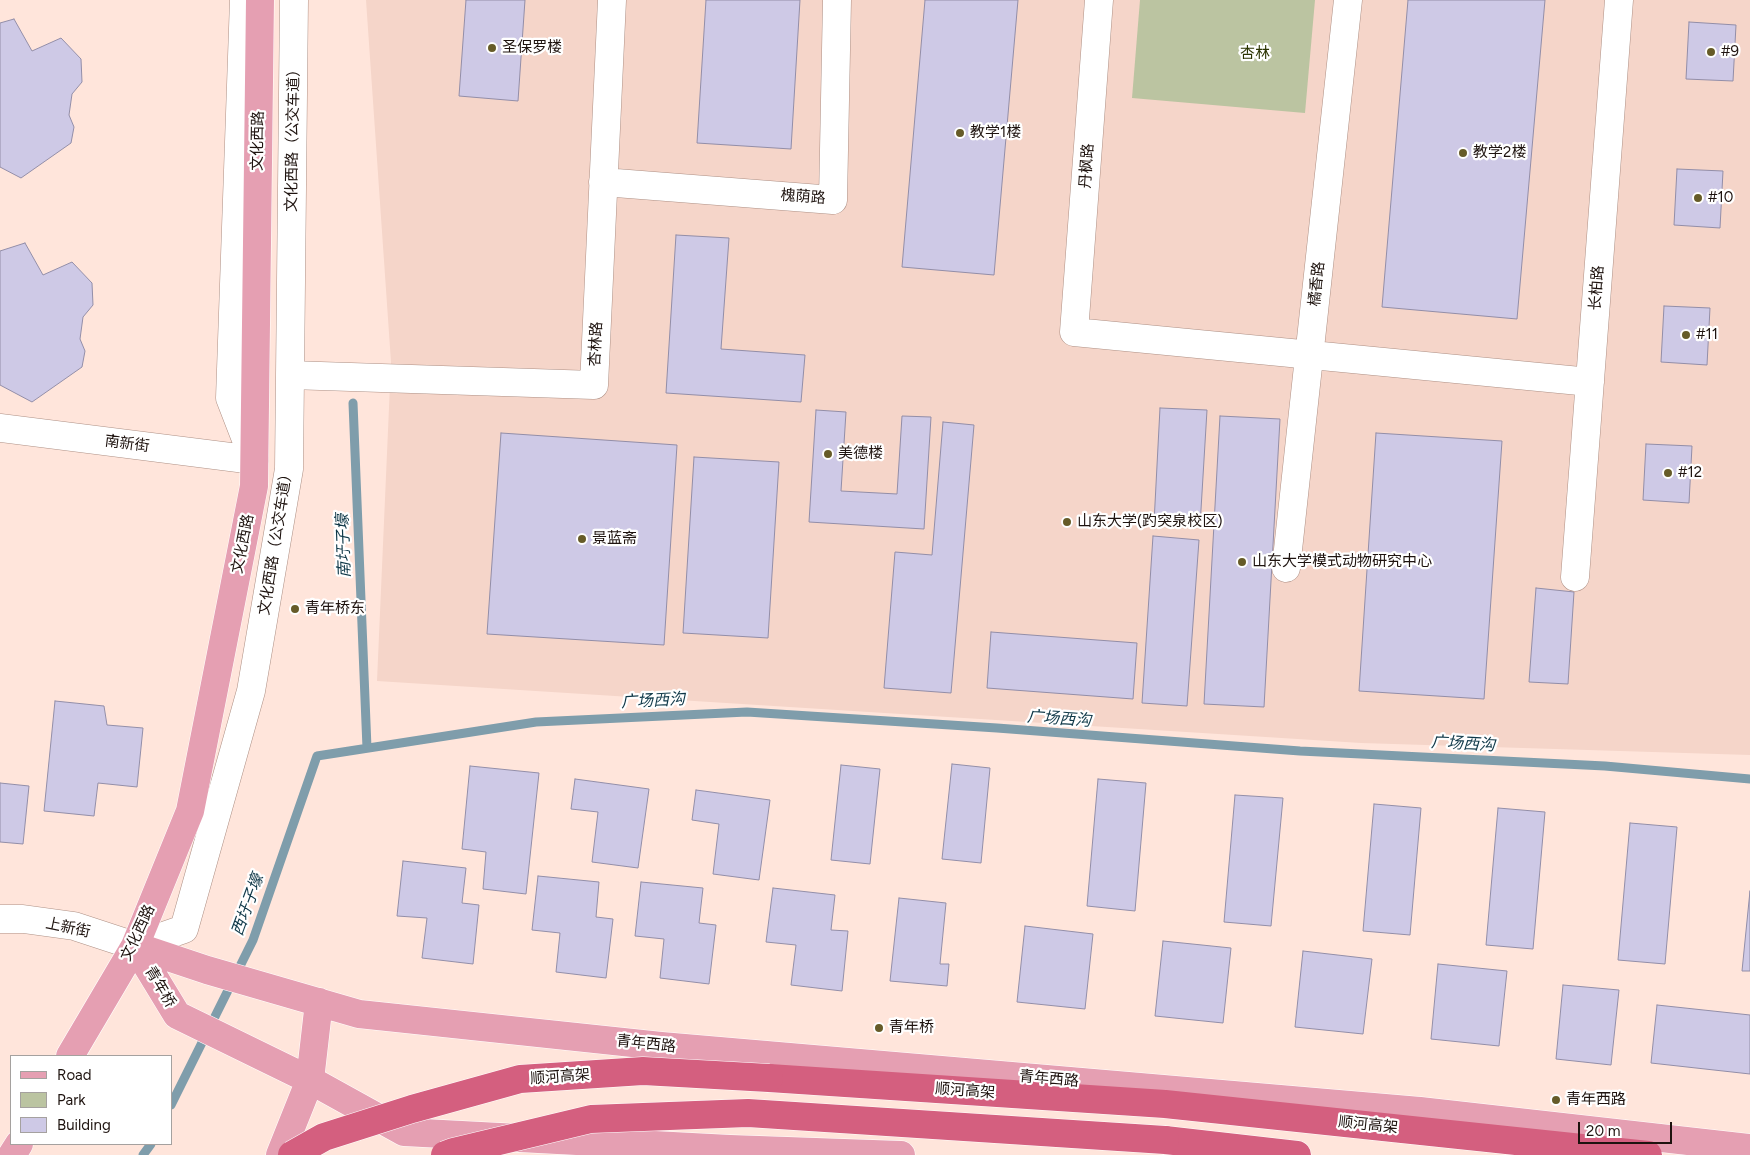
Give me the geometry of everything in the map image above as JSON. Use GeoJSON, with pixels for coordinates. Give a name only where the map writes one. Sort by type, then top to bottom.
{"type":"FeatureCollection","features":[{"type":"Feature","properties":{"kind":"highway","name":"顺河高架"},"geometry":{"type":"LineString","coordinates":[[292,1155],[324,1138],[520,1079],[643,1071],[1165,1104],[1648,1155]]}},
{"type":"Feature","properties":{"kind":"highway"},"geometry":{"type":"LineString","coordinates":[[445,1155],[591,1120],[748,1113],[1165,1140],[1296,1155]]}},
{"type":"Feature","properties":{"kind":"main road","name":"文化西路"},"geometry":{"type":"LineString","coordinates":[[71,1055],[135,946],[190,811],[254,486],[260,0]]}},
{"type":"Feature","properties":{"kind":"main road","name":"青年桥"},"geometry":{"type":"LineString","coordinates":[[135,946],[208,970],[320,1002]]}},
{"type":"Feature","properties":{"kind":"main road","name":"青年桥"},"geometry":{"type":"LineString","coordinates":[[135,946],[177,1015],[310,1080]]}},
{"type":"Feature","properties":{"kind":"main road"},"geometry":{"type":"LineString","coordinates":[[280,1155],[310,1080],[320,1002]]}},
{"type":"Feature","properties":{"kind":"main road","name":"青年西路"},"geometry":{"type":"LineString","coordinates":[[320,1002],[359,1014],[661,1046],[1420,1110],[1750,1148]]}},
{"type":"Feature","properties":{"kind":"main road"},"geometry":{"type":"LineString","coordinates":[[310,1080],[404,1132],[901,1155]]}},
{"type":"Feature","properties":{"kind":"main road"},"geometry":{"type":"LineString","coordinates":[[590,1155],[619,1143]]}},
{"type":"Feature","properties":{"kind":"street"},"geometry":{"type":"LineString","coordinates":[[244,0],[230,398],[254,460]]}},
{"type":"Feature","properties":{"kind":"street","name":"文化西路（公交车道）"},"geometry":{"type":"LineString","coordinates":[[135,946],[184,929],[251,691],[290,469],[294,0]]}},
{"type":"Feature","properties":{"kind":"street","name":"杏林路"},"geometry":{"type":"LineString","coordinates":[[290,375],[594,385],[612,0]]}},
{"type":"Feature","properties":{"kind":"street","name":"槐荫路"},"geometry":{"type":"LineString","coordinates":[[603,182],[833,200],[837,0]]}},
{"type":"Feature","properties":{"kind":"street","name":"丹枫路"},"geometry":{"type":"LineString","coordinates":[[1100,0],[1074,332],[1310,355]]}},
{"type":"Feature","properties":{"kind":"street","name":"橘香路"},"geometry":{"type":"LineString","coordinates":[[1286,568],[1348,0]]}},
{"type":"Feature","properties":{"kind":"street","name":"长柏路"},"geometry":{"type":"LineString","coordinates":[[1575,577],[1619,0]]}},
{"type":"Feature","properties":{"kind":"street"},"geometry":{"type":"LineString","coordinates":[[1310,355],[1590,382]]}},
{"type":"Feature","properties":{"kind":"street","name":"南新街"},"geometry":{"type":"LineString","coordinates":[[0,428],[254,460]]}},
{"type":"Feature","properties":{"kind":"street","name":"上新街"},"geometry":{"type":"LineString","coordinates":[[0,919],[22,919],[74,926],[135,946]]}},
{"type":"Feature","properties":{"kind":"shaded area","name":"山东大学(趵突泉校区)"},"geometry":{"type":"Polygon","coordinates":[[[366,0],[1750,0],[1750,755],[1361,743],[377,681],[391,362],[366,0]]]}},
{"type":"Feature","properties":{"kind":"green space","name":"杏林"},"geometry":{"type":"Polygon","coordinates":[[[1140,0],[1315,0],[1305,113],[1132,98],[1140,0]]]}},
{"type":"Feature","properties":{"kind":"building","name":"圣保罗楼"},"geometry":{"type":"Polygon","coordinates":[[[466,0],[525,0],[518,101],[459,96],[466,0]]]}},
{"type":"Feature","properties":{"kind":"building"},"geometry":{"type":"Polygon","coordinates":[[[706,0],[800,0],[791,149],[697,143],[706,0]]]}},
{"type":"Feature","properties":{"kind":"building","name":"教学1楼"},"geometry":{"type":"Polygon","coordinates":[[[925,0],[1018,0],[994,275],[902,267],[925,0]]]}},
{"type":"Feature","properties":{"kind":"building","name":"教学2楼"},"geometry":{"type":"Polygon","coordinates":[[[1408,0],[1545,0],[1517,319],[1382,307],[1408,0]]]}},
{"type":"Feature","properties":{"kind":"building"},"geometry":{"type":"Polygon","coordinates":[[[14,19],[32,51],[61,38],[81,59],[82,82],[72,94],[69,115],[74,127],[71,143],[21,178],[0,167],[0,23],[14,19]]]}},
{"type":"Feature","properties":{"kind":"building","name":"#9"},"geometry":{"type":"Polygon","coordinates":[[[1689,22],[1736,25],[1733,81],[1686,79],[1689,22]]]}},
{"type":"Feature","properties":{"kind":"building","name":"#10"},"geometry":{"type":"Polygon","coordinates":[[[1677,169],[1723,171],[1720,228],[1674,225],[1677,169]]]}},
{"type":"Feature","properties":{"kind":"building"},"geometry":{"type":"Polygon","coordinates":[[[676,235],[729,238],[721,349],[805,355],[801,402],[666,393],[676,235]]]}},
{"type":"Feature","properties":{"kind":"building"},"geometry":{"type":"Polygon","coordinates":[[[25,243],[43,275],[72,262],[92,283],[93,305],[83,317],[80,339],[85,351],[82,367],[32,402],[0,385],[0,251],[25,243]]]}},
{"type":"Feature","properties":{"kind":"building","name":"#11"},"geometry":{"type":"Polygon","coordinates":[[[1664,306],[1710,308],[1707,365],[1661,362],[1664,306]]]}},
{"type":"Feature","properties":{"kind":"building"},"geometry":{"type":"Polygon","coordinates":[[[1160,408],[1207,410],[1200,526],[1154,523],[1160,408]]]}},
{"type":"Feature","properties":{"kind":"building","name":"美德楼"},"geometry":{"type":"Polygon","coordinates":[[[816,410],[846,412],[841,491],[897,494],[902,416],[931,417],[924,529],[809,522],[816,410]]]}},
{"type":"Feature","properties":{"kind":"building","name":"山东大学模式动物研究中心"},"geometry":{"type":"Polygon","coordinates":[[[1220,416],[1280,419],[1264,707],[1204,704],[1220,416]]]}},
{"type":"Feature","properties":{"kind":"building"},"geometry":{"type":"Polygon","coordinates":[[[943,422],[974,425],[951,693],[884,688],[895,552],[932,555],[943,422]]]}},
{"type":"Feature","properties":{"kind":"building","name":"景蓝斋"},"geometry":{"type":"Polygon","coordinates":[[[501,433],[677,445],[664,645],[487,634],[501,433]]]}},
{"type":"Feature","properties":{"kind":"building"},"geometry":{"type":"Polygon","coordinates":[[[1376,433],[1502,441],[1484,699],[1359,691],[1376,433]]]}},
{"type":"Feature","properties":{"kind":"building","name":"#12"},"geometry":{"type":"Polygon","coordinates":[[[1646,444],[1692,446],[1689,503],[1643,500],[1646,444]]]}},
{"type":"Feature","properties":{"kind":"building"},"geometry":{"type":"Polygon","coordinates":[[[694,457],[779,462],[768,638],[683,633],[694,457]]]}},
{"type":"Feature","properties":{"kind":"building"},"geometry":{"type":"Polygon","coordinates":[[[1153,536],[1199,540],[1187,706],[1142,703],[1153,536]]]}},
{"type":"Feature","properties":{"kind":"building"},"geometry":{"type":"Polygon","coordinates":[[[1536,588],[1574,592],[1568,684],[1529,682],[1536,588]]]}},
{"type":"Feature","properties":{"kind":"building"},"geometry":{"type":"Polygon","coordinates":[[[991,632],[1137,643],[1133,699],[987,688],[991,632]]]}},
{"type":"Feature","properties":{"kind":"building"},"geometry":{"type":"Polygon","coordinates":[[[55,701],[104,706],[107,725],[143,728],[137,787],[98,783],[94,816],[44,811],[55,701]]]}},
{"type":"Feature","properties":{"kind":"building"},"geometry":{"type":"Polygon","coordinates":[[[952,764],[990,768],[981,863],[942,859],[952,764]]]}},
{"type":"Feature","properties":{"kind":"building"},"geometry":{"type":"Polygon","coordinates":[[[841,765],[880,769],[870,864],[831,860],[841,765]]]}},
{"type":"Feature","properties":{"kind":"building"},"geometry":{"type":"Polygon","coordinates":[[[470,766],[539,773],[526,894],[483,889],[486,852],[462,849],[470,766]]]}},
{"type":"Feature","properties":{"kind":"building"},"geometry":{"type":"Polygon","coordinates":[[[575,779],[649,789],[638,868],[592,862],[598,812],[571,809],[575,779]]]}},
{"type":"Feature","properties":{"kind":"building"},"geometry":{"type":"Polygon","coordinates":[[[1098,779],[1146,783],[1135,911],[1087,906],[1098,779]]]}},
{"type":"Feature","properties":{"kind":"building"},"geometry":{"type":"Polygon","coordinates":[[[0,783],[29,786],[23,844],[0,842],[0,783]]]}},
{"type":"Feature","properties":{"kind":"building"},"geometry":{"type":"Polygon","coordinates":[[[696,790],[770,800],[759,880],[713,874],[719,824],[692,820],[696,790]]]}},
{"type":"Feature","properties":{"kind":"building"},"geometry":{"type":"Polygon","coordinates":[[[1235,795],[1283,798],[1271,926],[1224,922],[1235,795]]]}},
{"type":"Feature","properties":{"kind":"building"},"geometry":{"type":"Polygon","coordinates":[[[1374,804],[1421,808],[1410,935],[1363,931],[1374,804]]]}},
{"type":"Feature","properties":{"kind":"building"},"geometry":{"type":"Polygon","coordinates":[[[1498,808],[1545,812],[1533,949],[1486,945],[1498,808]]]}},
{"type":"Feature","properties":{"kind":"building"},"geometry":{"type":"Polygon","coordinates":[[[1630,823],[1677,827],[1665,964],[1618,960],[1630,823]]]}},
{"type":"Feature","properties":{"kind":"building"},"geometry":{"type":"Polygon","coordinates":[[[403,861],[466,868],[462,903],[479,905],[473,964],[422,958],[427,918],[397,916],[403,861]]]}},
{"type":"Feature","properties":{"kind":"building"},"geometry":{"type":"Polygon","coordinates":[[[538,876],[599,882],[596,917],[613,919],[606,978],[556,972],[560,933],[532,930],[538,876]]]}},
{"type":"Feature","properties":{"kind":"building"},"geometry":{"type":"Polygon","coordinates":[[[641,882],[703,888],[699,923],[716,925],[709,984],[660,978],[664,939],[635,936],[641,882]]]}},
{"type":"Feature","properties":{"kind":"building"},"geometry":{"type":"Polygon","coordinates":[[[773,888],[835,895],[831,930],[848,931],[842,991],[791,985],[796,945],[766,942],[773,888]]]}},
{"type":"Feature","properties":{"kind":"building"},"geometry":{"type":"Polygon","coordinates":[[[1750,891],[1750,971],[1742,971],[1750,891]]]}},
{"type":"Feature","properties":{"kind":"building"},"geometry":{"type":"Polygon","coordinates":[[[899,898],[946,903],[940,964],[949,964],[947,986],[890,981],[899,898]]]}},
{"type":"Feature","properties":{"kind":"building"},"geometry":{"type":"Polygon","coordinates":[[[1025,926],[1093,934],[1085,1009],[1017,1002],[1025,926]]]}},
{"type":"Feature","properties":{"kind":"building"},"geometry":{"type":"Polygon","coordinates":[[[1163,941],[1231,948],[1223,1023],[1155,1016],[1163,941]]]}},
{"type":"Feature","properties":{"kind":"building"},"geometry":{"type":"Polygon","coordinates":[[[1303,951],[1372,959],[1363,1034],[1295,1027],[1303,951]]]}},
{"type":"Feature","properties":{"kind":"building"},"geometry":{"type":"Polygon","coordinates":[[[1438,964],[1507,971],[1499,1046],[1431,1039],[1438,964]]]}},
{"type":"Feature","properties":{"kind":"building"},"geometry":{"type":"Polygon","coordinates":[[[1563,985],[1619,990],[1611,1065],[1556,1059],[1563,985]]]}},
{"type":"Feature","properties":{"kind":"building"},"geometry":{"type":"Polygon","coordinates":[[[1657,1005],[1750,1015],[1750,1074],[1651,1063],[1657,1005]]]}},
{"type":"Feature","properties":{"kind":"waterway","name":"南圩子壕"},"geometry":{"type":"LineString","coordinates":[[353,403],[367,748]]}},
{"type":"Feature","properties":{"kind":"waterway","name":"广场西沟"},"geometry":{"type":"LineString","coordinates":[[172,1103],[253,940],[317,756],[536,722],[747,712],[997,728],[1300,751],[1605,766],[1750,779]]}},
{"type":"Feature","properties":{"kind":"waterway","name":"西圩子壕"},"geometry":{"type":"LineString","coordinates":[[143,1155],[150,1145]]}},
{"type":"Feature","properties":{"kind":"place","name":"圣保罗楼"},"geometry":{"type":"Point","coordinates":[492,48]}},
{"type":"Feature","properties":{"kind":"place","name":"#9"},"geometry":{"type":"Point","coordinates":[1711,52]}},
{"type":"Feature","properties":{"kind":"place","name":"教学1楼"},"geometry":{"type":"Point","coordinates":[960,133]}},
{"type":"Feature","properties":{"kind":"place","name":"教学2楼"},"geometry":{"type":"Point","coordinates":[1463,153]}},
{"type":"Feature","properties":{"kind":"place","name":"#10"},"geometry":{"type":"Point","coordinates":[1698,198]}},
{"type":"Feature","properties":{"kind":"place","name":"#11"},"geometry":{"type":"Point","coordinates":[1686,335]}},
{"type":"Feature","properties":{"kind":"place","name":"美德楼"},"geometry":{"type":"Point","coordinates":[828,454]}},
{"type":"Feature","properties":{"kind":"place","name":"#12"},"geometry":{"type":"Point","coordinates":[1668,473]}},
{"type":"Feature","properties":{"kind":"place","name":"山东大学(趵突泉校区)"},"geometry":{"type":"Point","coordinates":[1067,522]}},
{"type":"Feature","properties":{"kind":"place","name":"景蓝斋"},"geometry":{"type":"Point","coordinates":[582,539]}},
{"type":"Feature","properties":{"kind":"place","name":"山东大学模式动物研究中心"},"geometry":{"type":"Point","coordinates":[1242,562]}},
{"type":"Feature","properties":{"kind":"place","name":"青年桥东"},"geometry":{"type":"Point","coordinates":[295,609]}},
{"type":"Feature","properties":{"kind":"place","name":"青年桥"},"geometry":{"type":"Point","coordinates":[879,1028]}},
{"type":"Feature","properties":{"kind":"place","name":"青年西路"},"geometry":{"type":"Point","coordinates":[1556,1100]}}]}
